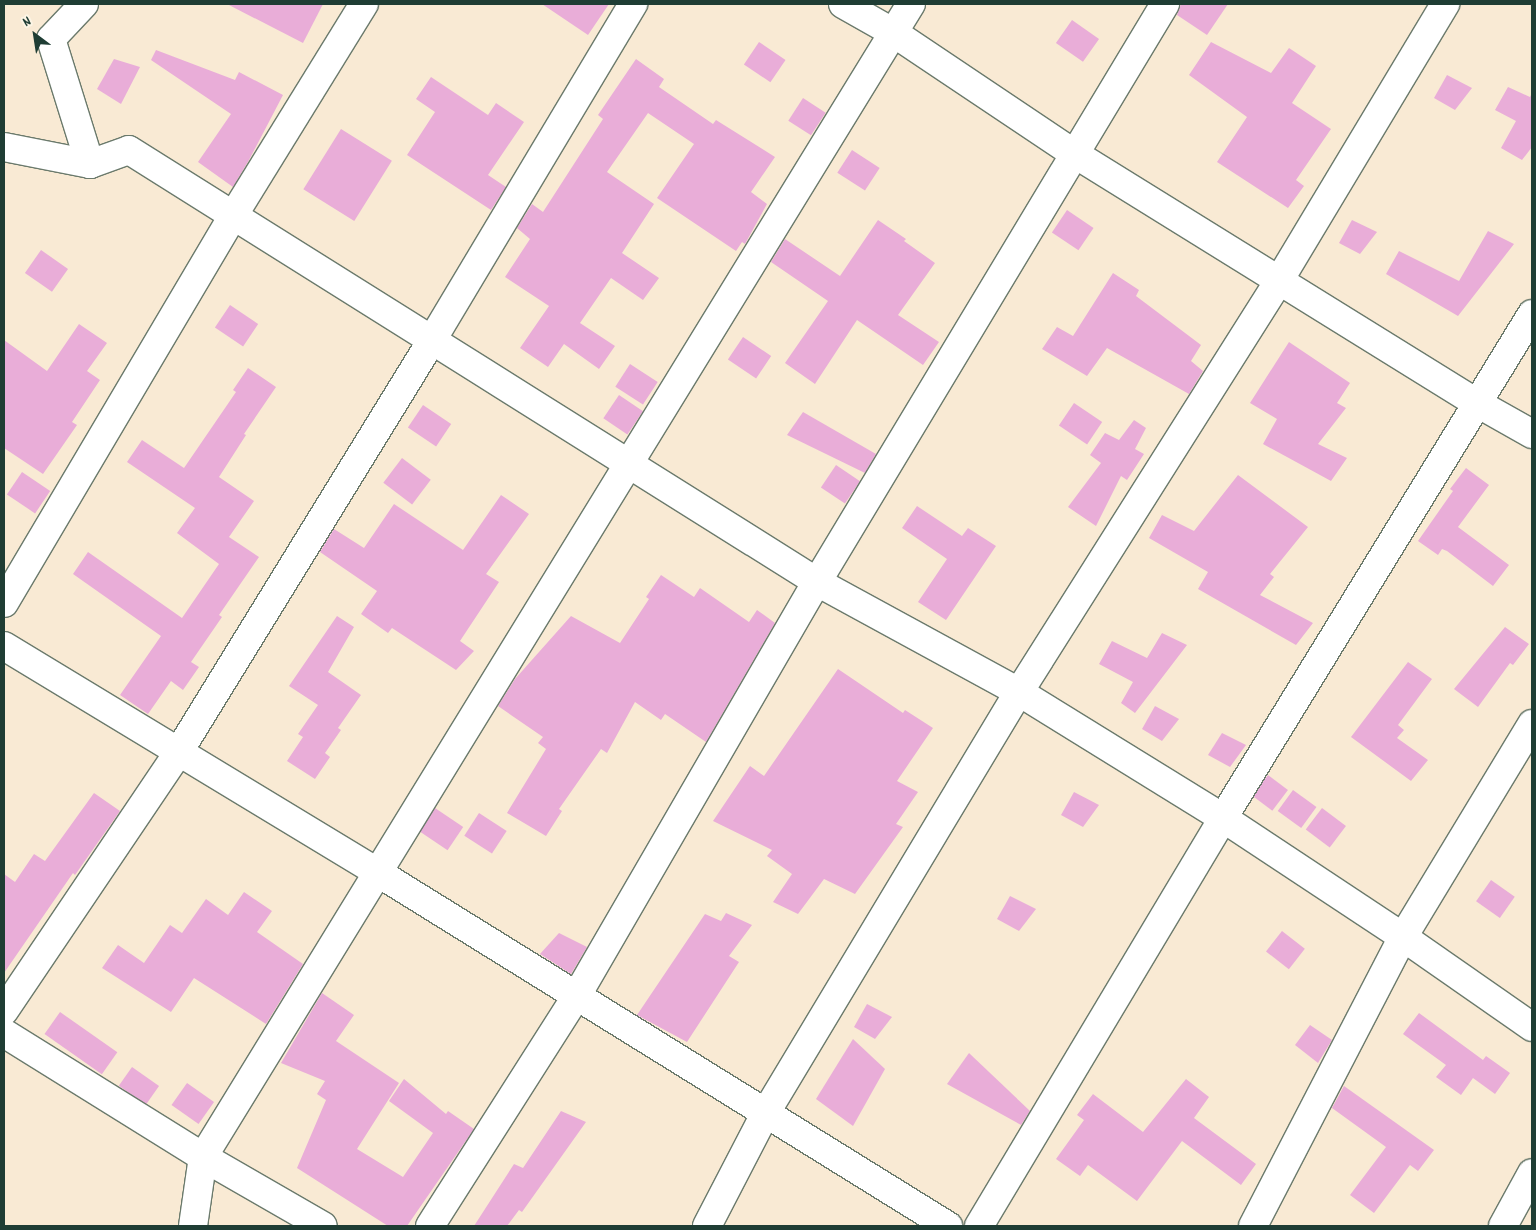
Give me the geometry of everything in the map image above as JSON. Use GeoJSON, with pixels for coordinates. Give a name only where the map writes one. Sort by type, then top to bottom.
{"type":"FeatureCollection","features":[{"type":"Feature","properties":{"kind":"street"},"geometry":{"type":"LineString","coordinates":[[84,4],[52,39],[90,164]]}},
{"type":"Feature","properties":{"kind":"street"},"geometry":{"type":"LineString","coordinates":[[4,603],[233,216],[364,4]]}},
{"type":"Feature","properties":{"kind":"street"},"geometry":{"type":"LineString","coordinates":[[4,1011],[178,753],[432,340],[633,4]]}},
{"type":"Feature","properties":{"kind":"street"},"geometry":{"type":"LineString","coordinates":[[843,4],[894,33],[1075,154],[1280,279],[1477,403],[1532,434]]}},
{"type":"Feature","properties":{"kind":"street"},"geometry":{"type":"LineString","coordinates":[[193,1226],[203,1158],[911,4]]}},
{"type":"Feature","properties":{"kind":"street"},"geometry":{"type":"LineString","coordinates":[[430,1226],[576,997],[817,582],[1165,4]]}},
{"type":"Feature","properties":{"kind":"street"},"geometry":{"type":"LineString","coordinates":[[707,1226],[765,1114],[1019,692],[1280,279],[1445,4]]}},
{"type":"Feature","properties":{"kind":"street"},"geometry":{"type":"LineString","coordinates":[[4,147],[90,164],[129,150],[817,582],[1019,692],[1223,818],[1403,937],[1532,1028]]}},
{"type":"Feature","properties":{"kind":"street"},"geometry":{"type":"LineString","coordinates":[[979,1226],[1223,818],[1532,314]]}},
{"type":"Feature","properties":{"kind":"street"},"geometry":{"type":"LineString","coordinates":[[4,646],[377,872],[948,1226]]}},
{"type":"Feature","properties":{"kind":"street"},"geometry":{"type":"LineString","coordinates":[[1253,1226],[1403,937],[1532,724]]}},
{"type":"Feature","properties":{"kind":"street"},"geometry":{"type":"LineString","coordinates":[[4,1033],[203,1158],[323,1226]]}},
{"type":"Feature","properties":{"kind":"street"},"geometry":{"type":"LineString","coordinates":[[1503,1226],[1532,1173]]}},
{"type":"Feature","properties":{"kind":"building"},"geometry":{"type":"Polygon","coordinates":[[[227,4],[323,4],[303,43],[227,4]]]}},
{"type":"Feature","properties":{"kind":"building"},"geometry":{"type":"Polygon","coordinates":[[[542,4],[609,4],[588,35],[542,4]]]}},
{"type":"Feature","properties":{"kind":"building"},"geometry":{"type":"Polygon","coordinates":[[[1181,4],[1228,4],[1207,35],[1177,15],[1181,4]]]}},
{"type":"Feature","properties":{"kind":"building"},"geometry":{"type":"Polygon","coordinates":[[[1072,20],[1099,39],[1083,62],[1056,43],[1072,20]]]}},
{"type":"Feature","properties":{"kind":"building"},"geometry":{"type":"Polygon","coordinates":[[[759,42],[786,60],[770,82],[744,64],[759,42]]]}},
{"type":"Feature","properties":{"kind":"building"},"geometry":{"type":"Polygon","coordinates":[[[1211,42],[1271,73],[1289,48],[1316,66],[1292,103],[1331,129],[1296,180],[1304,186],[1288,208],[1217,162],[1247,117],[1189,75],[1211,42]]]}},
{"type":"Feature","properties":{"kind":"building"},"geometry":{"type":"Polygon","coordinates":[[[156,50],[235,80],[239,72],[283,95],[233,187],[198,162],[231,114],[151,60],[156,50]]]}},
{"type":"Feature","properties":{"kind":"building"},"geometry":{"type":"Polygon","coordinates":[[[114,59],[140,67],[121,104],[97,89],[114,59]]]}},
{"type":"Feature","properties":{"kind":"building"},"geometry":{"type":"Polygon","coordinates":[[[636,59],[664,79],[659,87],[713,124],[716,120],[775,157],[751,192],[767,204],[745,244],[742,242],[736,251],[657,198],[694,144],[648,113],[607,172],[654,204],[622,253],[659,278],[643,300],[611,278],[580,323],[615,346],[599,369],[564,344],[548,367],[520,348],[549,306],[505,277],[530,239],[517,228],[532,204],[543,212],[603,119],[598,115],[636,59]]]}},
{"type":"Feature","properties":{"kind":"building"},"geometry":{"type":"Polygon","coordinates":[[[1447,75],[1472,88],[1455,110],[1434,98],[1447,75]]]}},
{"type":"Feature","properties":{"kind":"building"},"geometry":{"type":"Polygon","coordinates":[[[431,77],[488,115],[496,103],[524,122],[488,175],[506,187],[491,210],[407,155],[435,112],[416,99],[431,77]]]}},
{"type":"Feature","properties":{"kind":"building"},"geometry":{"type":"Polygon","coordinates":[[[1508,87],[1530,97],[1532,93],[1532,147],[1522,160],[1501,148],[1516,121],[1495,110],[1508,87]]]}},
{"type":"Feature","properties":{"kind":"building"},"geometry":{"type":"Polygon","coordinates":[[[803,98],[826,113],[811,135],[788,121],[803,98]]]}},
{"type":"Feature","properties":{"kind":"building"},"geometry":{"type":"Polygon","coordinates":[[[341,129],[392,161],[354,221],[303,189],[341,129]]]}},
{"type":"Feature","properties":{"kind":"building"},"geometry":{"type":"Polygon","coordinates":[[[852,150],[880,168],[865,191],[837,173],[852,150]]]}},
{"type":"Feature","properties":{"kind":"building"},"geometry":{"type":"Polygon","coordinates":[[[1067,210],[1094,228],[1078,250],[1052,232],[1067,210]]]}},
{"type":"Feature","properties":{"kind":"building"},"geometry":{"type":"Polygon","coordinates":[[[878,220],[906,239],[904,241],[935,263],[898,315],[939,342],[923,365],[857,320],[815,384],[785,363],[828,301],[771,262],[785,239],[840,276],[878,220]]]}},
{"type":"Feature","properties":{"kind":"building"},"geometry":{"type":"Polygon","coordinates":[[[1352,220],[1377,232],[1360,254],[1339,243],[1352,220]]]}},
{"type":"Feature","properties":{"kind":"building"},"geometry":{"type":"Polygon","coordinates":[[[1488,231],[1514,244],[1458,316],[1386,274],[1399,251],[1459,281],[1488,231]]]}},
{"type":"Feature","properties":{"kind":"building"},"geometry":{"type":"Polygon","coordinates":[[[41,250],[68,269],[52,292],[25,273],[41,250]]]}},
{"type":"Feature","properties":{"kind":"building"},"geometry":{"type":"Polygon","coordinates":[[[1113,273],[1139,290],[1136,296],[1201,345],[1191,361],[1203,371],[1189,394],[1107,348],[1087,376],[1042,349],[1057,327],[1073,336],[1113,273]]]}},
{"type":"Feature","properties":{"kind":"building"},"geometry":{"type":"Polygon","coordinates":[[[230,305],[258,324],[243,346],[215,327],[230,305]]]}},
{"type":"Feature","properties":{"kind":"building"},"geometry":{"type":"Polygon","coordinates":[[[79,324],[107,343],[87,371],[100,380],[72,422],[77,425],[43,474],[4,448],[4,340],[47,371],[79,324]]]}},
{"type":"Feature","properties":{"kind":"building"},"geometry":{"type":"Polygon","coordinates":[[[743,337],[771,356],[756,378],[728,359],[743,337]]]}},
{"type":"Feature","properties":{"kind":"building"},"geometry":{"type":"Polygon","coordinates":[[[1289,342],[1350,383],[1337,403],[1346,408],[1318,444],[1347,458],[1331,481],[1263,444],[1277,419],[1250,403],[1289,342]]]}},
{"type":"Feature","properties":{"kind":"building"},"geometry":{"type":"Polygon","coordinates":[[[630,364],[658,382],[643,405],[615,387],[630,364]]]}},
{"type":"Feature","properties":{"kind":"building"},"geometry":{"type":"Polygon","coordinates":[[[248,368],[276,387],[244,434],[246,435],[219,477],[254,501],[229,537],[259,557],[219,615],[222,617],[191,662],[199,667],[183,690],[171,681],[148,714],[120,695],[161,636],[73,574],[88,552],[182,618],[219,564],[177,533],[195,508],[127,462],[142,440],[184,468],[236,392],[233,390],[248,368]]]}},
{"type":"Feature","properties":{"kind":"building"},"geometry":{"type":"Polygon","coordinates":[[[619,395],[643,411],[627,434],[603,418],[619,395]]]}},
{"type":"Feature","properties":{"kind":"building"},"geometry":{"type":"Polygon","coordinates":[[[1074,403],[1102,422],[1087,444],[1059,425],[1074,403]]]}},
{"type":"Feature","properties":{"kind":"building"},"geometry":{"type":"Polygon","coordinates":[[[423,405],[451,424],[436,446],[408,427],[423,405]]]}},
{"type":"Feature","properties":{"kind":"building"},"geometry":{"type":"Polygon","coordinates":[[[803,412],[876,454],[865,473],[787,435],[803,412]]]}},
{"type":"Feature","properties":{"kind":"building"},"geometry":{"type":"Polygon","coordinates":[[[1134,420],[1146,428],[1135,449],[1144,454],[1127,480],[1121,476],[1096,526],[1068,507],[1101,463],[1090,455],[1105,433],[1119,440],[1134,420]]]}},
{"type":"Feature","properties":{"kind":"building"},"geometry":{"type":"Polygon","coordinates":[[[402,458],[431,480],[412,504],[383,483],[402,458]]]}},
{"type":"Feature","properties":{"kind":"building"},"geometry":{"type":"Polygon","coordinates":[[[836,465],[860,481],[845,504],[821,487],[836,465]]]}},
{"type":"Feature","properties":{"kind":"building"},"geometry":{"type":"Polygon","coordinates":[[[1466,468],[1489,485],[1458,527],[1509,565],[1493,586],[1447,551],[1442,549],[1438,555],[1418,541],[1453,491],[1450,489],[1466,468]]]}},
{"type":"Feature","properties":{"kind":"building"},"geometry":{"type":"Polygon","coordinates":[[[22,472],[50,491],[35,513],[7,494],[22,472]]]}},
{"type":"Feature","properties":{"kind":"building"},"geometry":{"type":"Polygon","coordinates":[[[1238,475],[1308,527],[1270,574],[1274,577],[1260,595],[1313,623],[1296,645],[1198,589],[1208,572],[1149,538],[1162,515],[1194,531],[1238,475]]]}},
{"type":"Feature","properties":{"kind":"building"},"geometry":{"type":"Polygon","coordinates":[[[501,495],[529,514],[486,574],[499,582],[460,641],[474,651],[456,670],[392,628],[388,633],[361,614],[377,591],[320,552],[334,529],[364,548],[394,504],[463,550],[501,495]]]}},
{"type":"Feature","properties":{"kind":"building"},"geometry":{"type":"Polygon","coordinates":[[[917,506],[962,536],[968,528],[996,546],[946,620],[918,602],[947,559],[902,528],[917,506]]]}},
{"type":"Feature","properties":{"kind":"building"},"geometry":{"type":"Polygon","coordinates":[[[661,575],[694,597],[700,588],[749,622],[757,610],[775,623],[706,742],[665,714],[661,720],[635,702],[607,753],[601,749],[559,809],[562,811],[546,836],[507,813],[546,749],[538,743],[543,737],[498,706],[515,679],[571,616],[620,643],[649,599],[646,597],[661,575]]]}},
{"type":"Feature","properties":{"kind":"building"},"geometry":{"type":"Polygon","coordinates":[[[337,616],[354,627],[328,672],[361,695],[338,728],[341,730],[325,753],[330,757],[315,779],[287,761],[303,737],[298,734],[318,705],[289,686],[337,616]]]}},
{"type":"Feature","properties":{"kind":"building"},"geometry":{"type":"Polygon","coordinates":[[[1505,627],[1529,644],[1513,665],[1510,663],[1478,707],[1454,689],[1505,627]]]}},
{"type":"Feature","properties":{"kind":"building"},"geometry":{"type":"Polygon","coordinates":[[[1162,633],[1187,645],[1135,713],[1121,703],[1133,682],[1099,664],[1112,641],[1147,658],[1162,633]]]}},
{"type":"Feature","properties":{"kind":"building"},"geometry":{"type":"Polygon","coordinates":[[[1408,662],[1432,679],[1398,725],[1404,730],[1397,738],[1428,760],[1411,781],[1351,737],[1408,662]]]}},
{"type":"Feature","properties":{"kind":"building"},"geometry":{"type":"Polygon","coordinates":[[[838,669],[903,713],[905,710],[933,728],[897,781],[918,792],[896,824],[903,827],[855,894],[824,879],[798,914],[773,902],[792,874],[767,856],[772,850],[713,821],[750,766],[764,776],[838,669]]]}},
{"type":"Feature","properties":{"kind":"building"},"geometry":{"type":"Polygon","coordinates":[[[1155,706],[1179,719],[1162,741],[1142,729],[1155,706]]]}},
{"type":"Feature","properties":{"kind":"building"},"geometry":{"type":"Polygon","coordinates":[[[1222,733],[1246,745],[1230,767],[1208,755],[1222,733]]]}},
{"type":"Feature","properties":{"kind":"building"},"geometry":{"type":"Polygon","coordinates":[[[1268,775],[1288,790],[1272,811],[1252,796],[1268,775]]]}},
{"type":"Feature","properties":{"kind":"building"},"geometry":{"type":"Polygon","coordinates":[[[1293,790],[1316,807],[1301,828],[1278,811],[1293,790]]]}},
{"type":"Feature","properties":{"kind":"building"},"geometry":{"type":"Polygon","coordinates":[[[1074,792],[1099,805],[1083,827],[1061,815],[1074,792]]]}},
{"type":"Feature","properties":{"kind":"building"},"geometry":{"type":"Polygon","coordinates":[[[94,793],[120,811],[75,875],[73,873],[4,973],[4,874],[15,882],[34,854],[45,861],[94,793]]]}},
{"type":"Feature","properties":{"kind":"building"},"geometry":{"type":"Polygon","coordinates":[[[435,808],[463,827],[448,850],[419,831],[435,808]]]}},
{"type":"Feature","properties":{"kind":"building"},"geometry":{"type":"Polygon","coordinates":[[[1322,808],[1346,826],[1330,848],[1306,830],[1322,808]]]}},
{"type":"Feature","properties":{"kind":"building"},"geometry":{"type":"Polygon","coordinates":[[[479,813],[507,831],[492,854],[464,836],[479,813]]]}},
{"type":"Feature","properties":{"kind":"building"},"geometry":{"type":"Polygon","coordinates":[[[1491,880],[1515,897],[1500,918],[1476,901],[1491,880]]]}},
{"type":"Feature","properties":{"kind":"building"},"geometry":{"type":"Polygon","coordinates":[[[244,892],[272,911],[257,932],[303,964],[266,1024],[194,978],[171,1012],[102,968],[118,945],[144,963],[170,925],[182,933],[206,899],[228,915],[244,892]]]}},
{"type":"Feature","properties":{"kind":"building"},"geometry":{"type":"Polygon","coordinates":[[[1010,896],[1036,909],[1019,931],[997,919],[1010,896]]]}},
{"type":"Feature","properties":{"kind":"building"},"geometry":{"type":"Polygon","coordinates":[[[726,913],[752,925],[729,956],[739,962],[687,1042],[637,1015],[705,914],[721,921],[726,913]]]}},
{"type":"Feature","properties":{"kind":"building"},"geometry":{"type":"Polygon","coordinates":[[[1282,931],[1305,949],[1289,969],[1266,951],[1282,931]]]}},
{"type":"Feature","properties":{"kind":"building"},"geometry":{"type":"Polygon","coordinates":[[[559,933],[587,947],[571,974],[540,954],[559,933]]]}},
{"type":"Feature","properties":{"kind":"building"},"geometry":{"type":"Polygon","coordinates":[[[322,993],[354,1015],[336,1041],[399,1083],[357,1149],[403,1177],[433,1133],[389,1101],[404,1079],[446,1114],[448,1111],[474,1129],[407,1226],[388,1226],[297,1168],[326,1100],[317,1094],[325,1081],[281,1063],[322,993]]]}},
{"type":"Feature","properties":{"kind":"building"},"geometry":{"type":"Polygon","coordinates":[[[867,1004],[892,1017],[875,1039],[854,1027],[867,1004]]]}},
{"type":"Feature","properties":{"kind":"building"},"geometry":{"type":"Polygon","coordinates":[[[60,1012],[117,1052],[102,1074],[45,1034],[60,1012]]]}},
{"type":"Feature","properties":{"kind":"building"},"geometry":{"type":"Polygon","coordinates":[[[1419,1013],[1483,1060],[1486,1056],[1510,1073],[1495,1094],[1473,1078],[1461,1095],[1436,1077],[1446,1065],[1403,1034],[1419,1013]]]}},
{"type":"Feature","properties":{"kind":"building"},"geometry":{"type":"Polygon","coordinates":[[[1310,1025],[1332,1040],[1318,1063],[1295,1045],[1310,1025]]]}},
{"type":"Feature","properties":{"kind":"building"},"geometry":{"type":"Polygon","coordinates":[[[853,1039],[885,1069],[853,1126],[816,1099],[853,1039]]]}},
{"type":"Feature","properties":{"kind":"building"},"geometry":{"type":"Polygon","coordinates":[[[969,1053],[1030,1111],[1021,1125],[947,1084],[969,1053]]]}},
{"type":"Feature","properties":{"kind":"building"},"geometry":{"type":"Polygon","coordinates":[[[132,1067],[159,1086],[146,1105],[119,1086],[132,1067]]]}},
{"type":"Feature","properties":{"kind":"building"},"geometry":{"type":"Polygon","coordinates":[[[1186,1079],[1209,1097],[1194,1118],[1256,1164],[1241,1185],[1182,1141],[1137,1201],[1088,1165],[1080,1176],[1056,1159],[1084,1120],[1077,1115],[1093,1094],[1143,1132],[1186,1079]]]}},
{"type":"Feature","properties":{"kind":"building"},"geometry":{"type":"Polygon","coordinates":[[[187,1083],[214,1102],[199,1124],[172,1105],[187,1083]]]}},
{"type":"Feature","properties":{"kind":"building"},"geometry":{"type":"Polygon","coordinates":[[[1344,1086],[1434,1150],[1418,1171],[1410,1165],[1374,1213],[1350,1195],[1386,1147],[1332,1108],[1344,1086]]]}},
{"type":"Feature","properties":{"kind":"building"},"geometry":{"type":"Polygon","coordinates":[[[561,1111],[586,1122],[522,1212],[519,1210],[507,1226],[474,1226],[514,1164],[523,1168],[561,1111]]]}}]}
